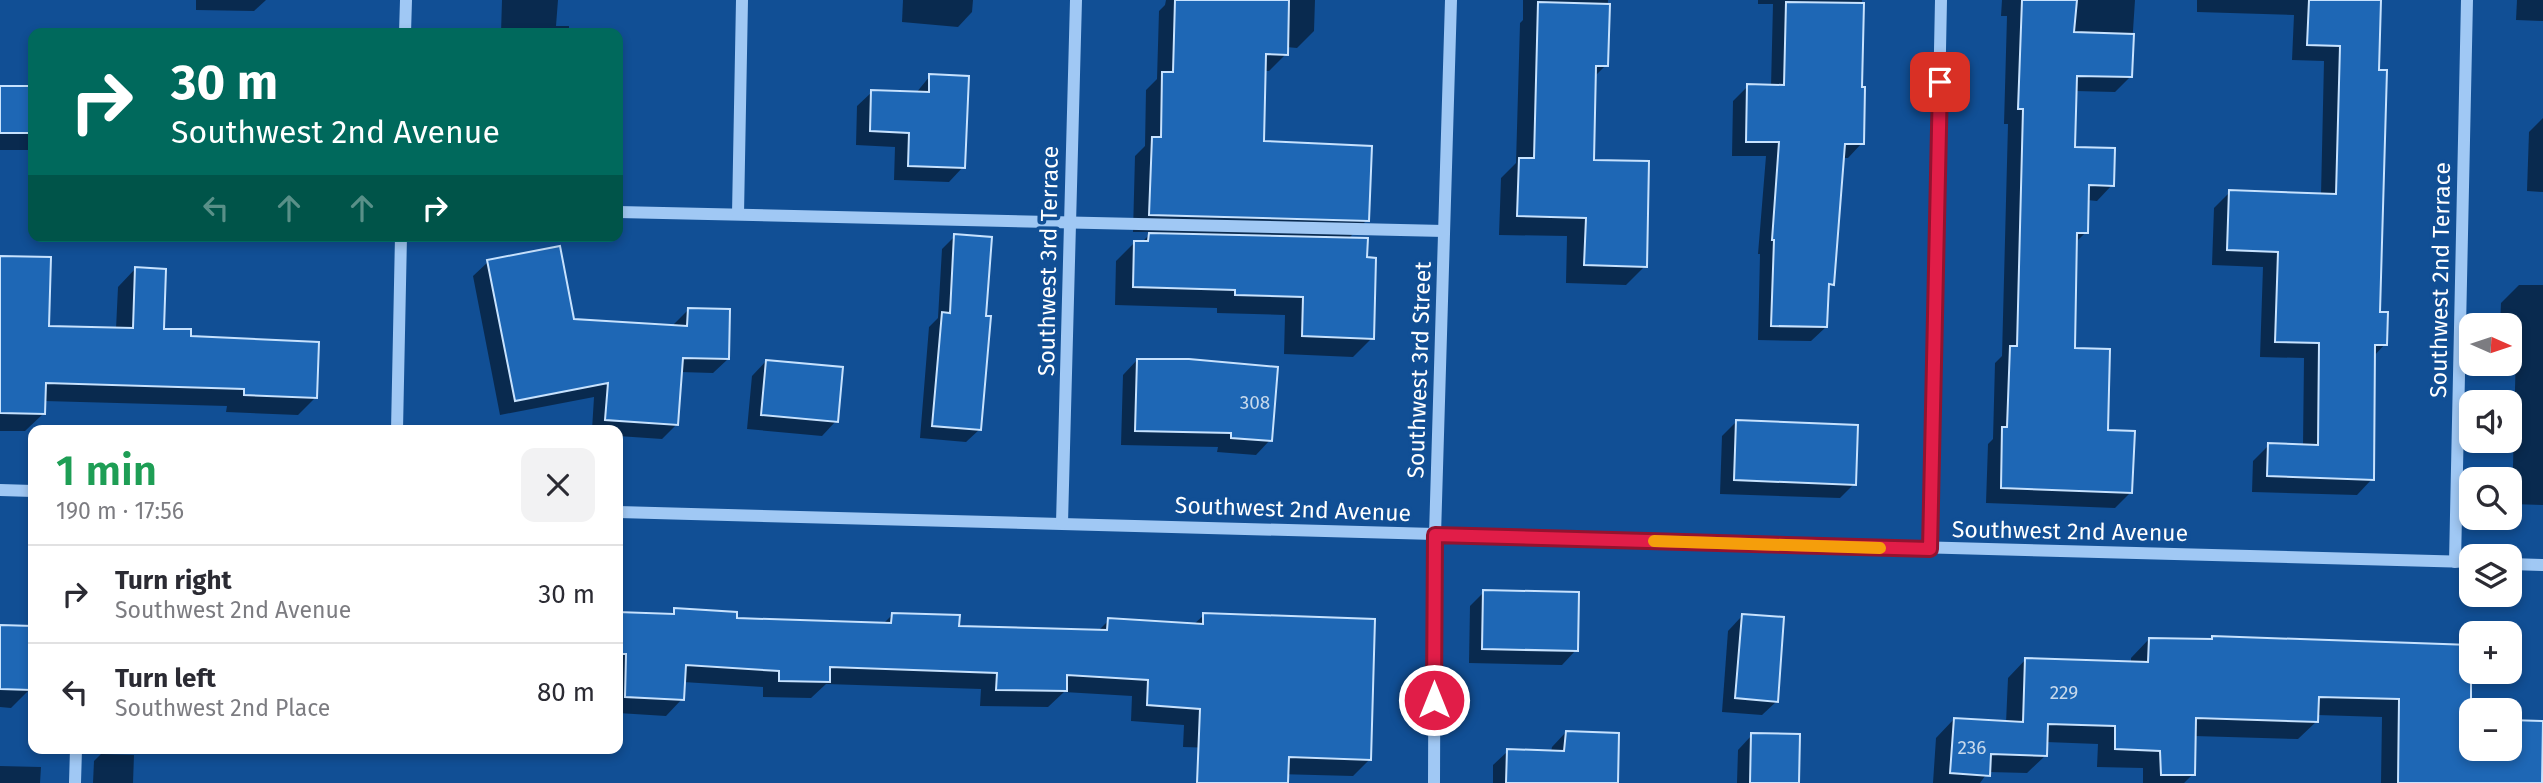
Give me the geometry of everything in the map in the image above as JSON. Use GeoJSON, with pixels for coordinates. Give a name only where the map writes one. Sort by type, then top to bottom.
{"type":"FeatureCollection","features":[{"type":"Feature","properties":{"kind":"street"},"geometry":{"type":"LineString","coordinates":[[405,28],[406,0]]}},
{"type":"Feature","properties":{"kind":"street"},"geometry":{"type":"LineString","coordinates":[[738,214],[742,0]]}},
{"type":"Feature","properties":{"kind":"street","name":"Southwest 3rd Terrace"},"geometry":{"type":"LineString","coordinates":[[1062,523],[1076,0]]}},
{"type":"Feature","properties":{"kind":"street","name":"Southwest 3rd Street"},"geometry":{"type":"LineString","coordinates":[[1434,783],[1435,535],[1451,0]]}},
{"type":"Feature","properties":{"kind":"street"},"geometry":{"type":"LineString","coordinates":[[1930,549],[1941,0]]}},
{"type":"Feature","properties":{"kind":"street","name":"Southwest 2nd Terrace"},"geometry":{"type":"LineString","coordinates":[[2455,562],[2467,0]]}},
{"type":"Feature","properties":{"kind":"street"},"geometry":{"type":"LineString","coordinates":[[623,212],[1070,220],[1444,231]]}},
{"type":"Feature","properties":{"kind":"street"},"geometry":{"type":"LineString","coordinates":[[397,425],[401,242]]}},
{"type":"Feature","properties":{"kind":"street"},"geometry":{"type":"LineString","coordinates":[[0,490],[28,491]]}},
{"type":"Feature","properties":{"kind":"street","name":"Southwest 2nd Avenue"},"geometry":{"type":"LineString","coordinates":[[623,512],[2459,562]]}},
{"type":"Feature","properties":{"kind":"street"},"geometry":{"type":"LineString","coordinates":[[2522,564],[2543,565]]}},
{"type":"Feature","properties":{"kind":"street"},"geometry":{"type":"LineString","coordinates":[[75,783],[76,754]]}},
{"type":"Feature","properties":{"kind":"building"},"geometry":{"type":"Polygon","coordinates":[[[1175,0],[1289,0],[1288,55],[1266,54],[1264,141],[1372,146],[1369,221],[1149,215],[1152,137],[1161,137],[1162,72],[1173,72],[1175,0]]]}},
{"type":"Feature","properties":{"kind":"building"},"geometry":{"type":"Polygon","coordinates":[[[2022,0],[2077,0],[2074,32],[2134,34],[2132,77],[2077,76],[2075,147],[2115,148],[2114,186],[2089,185],[2088,233],[2077,233],[2075,348],[2110,349],[2108,430],[2135,431],[2132,493],[2001,488],[2002,427],[2007,427],[2010,346],[2017,346],[2023,109],[2018,109],[2022,0]]]}},
{"type":"Feature","properties":{"kind":"building"},"geometry":{"type":"Polygon","coordinates":[[[2309,0],[2381,0],[2379,70],[2387,70],[2380,312],[2388,312],[2387,345],[2375,345],[2374,480],[2267,476],[2268,443],[2318,445],[2319,343],[2275,342],[2278,252],[2227,250],[2229,190],[2336,194],[2340,46],[2307,45],[2309,0]]]}},
{"type":"Feature","properties":{"kind":"building"},"geometry":{"type":"Polygon","coordinates":[[[1538,2],[1610,4],[1608,66],[1596,66],[1594,160],[1649,161],[1647,267],[1584,265],[1586,218],[1517,216],[1519,158],[1534,158],[1538,2]]]}},
{"type":"Feature","properties":{"kind":"building"},"geometry":{"type":"Polygon","coordinates":[[[1786,2],[1864,3],[1864,144],[1845,144],[1834,285],[1829,284],[1827,327],[1771,326],[1772,240],[1779,142],[1746,142],[1747,84],[1784,85],[1786,2]]]}},
{"type":"Feature","properties":{"kind":"building"},"geometry":{"type":"Polygon","coordinates":[[[929,74],[969,76],[965,168],[908,166],[909,133],[870,131],[871,90],[929,92],[929,74]]]}},
{"type":"Feature","properties":{"kind":"building"},"geometry":{"type":"Polygon","coordinates":[[[0,86],[28,86],[28,133],[0,133],[0,86]]]}},
{"type":"Feature","properties":{"kind":"building"},"geometry":{"type":"Polygon","coordinates":[[[1149,233],[1368,238],[1367,257],[1376,258],[1374,339],[1302,336],[1303,297],[1235,295],[1235,290],[1133,287],[1134,241],[1148,241],[1149,233]]]}},
{"type":"Feature","properties":{"kind":"building"},"geometry":{"type":"Polygon","coordinates":[[[954,234],[992,237],[986,316],[991,316],[981,430],[932,426],[942,312],[950,313],[954,234]]]}},
{"type":"Feature","properties":{"kind":"building"},"geometry":{"type":"Polygon","coordinates":[[[560,246],[574,319],[687,326],[688,308],[730,309],[729,359],[683,358],[678,425],[605,420],[608,383],[515,401],[487,260],[560,246]]]}},
{"type":"Feature","properties":{"kind":"building"},"geometry":{"type":"Polygon","coordinates":[[[0,256],[51,257],[49,326],[133,328],[135,267],[166,269],[164,329],[191,329],[191,336],[319,342],[317,398],[244,395],[244,389],[46,383],[45,414],[0,413],[0,256]]]}},
{"type":"Feature","properties":{"kind":"building"},"geometry":{"type":"Polygon","coordinates":[[[1137,359],[1189,359],[1278,367],[1272,441],[1231,438],[1231,433],[1135,431],[1137,359]]]}},
{"type":"Feature","properties":{"kind":"building"},"geometry":{"type":"Polygon","coordinates":[[[766,360],[843,367],[838,422],[761,415],[766,360]]]}},
{"type":"Feature","properties":{"kind":"building"},"geometry":{"type":"Polygon","coordinates":[[[1736,420],[1858,425],[1856,485],[1734,480],[1736,420]]]}},
{"type":"Feature","properties":{"kind":"building"},"geometry":{"type":"Polygon","coordinates":[[[1483,590],[1579,592],[1578,651],[1482,649],[1483,590]]]}},
{"type":"Feature","properties":{"kind":"building"},"geometry":{"type":"Polygon","coordinates":[[[674,608],[737,612],[737,618],[891,623],[892,613],[960,615],[959,626],[1107,630],[1108,618],[1203,624],[1203,613],[1375,619],[1371,760],[1289,757],[1288,783],[1197,783],[1200,709],[1147,705],[1148,680],[1067,675],[1067,691],[996,690],[997,673],[830,667],[830,682],[779,681],[779,671],[686,665],[684,700],[625,697],[623,612],[674,614],[674,608]]]}},
{"type":"Feature","properties":{"kind":"building"},"geometry":{"type":"Polygon","coordinates":[[[1742,614],[1784,617],[1778,702],[1735,698],[1742,614]]]}},
{"type":"Feature","properties":{"kind":"building"},"geometry":{"type":"Polygon","coordinates":[[[0,625],[28,626],[28,690],[0,689],[0,625]]]}},
{"type":"Feature","properties":{"kind":"building"},"geometry":{"type":"Polygon","coordinates":[[[2212,636],[2459,645],[2459,684],[2471,684],[2471,698],[2459,698],[2459,761],[2522,761],[2522,720],[2543,721],[2542,783],[2398,783],[2399,699],[2319,697],[2318,722],[2196,718],[2195,775],[2161,775],[2160,751],[2115,749],[2115,726],[2048,724],[2047,756],[1991,754],[1990,776],[1950,773],[1954,718],[2023,722],[2025,658],[2148,662],[2149,638],[2212,639],[2212,636]]]}},
{"type":"Feature","properties":{"kind":"building"},"geometry":{"type":"Polygon","coordinates":[[[1566,731],[1619,733],[1618,783],[1506,783],[1507,749],[1564,751],[1566,731]]]}},
{"type":"Feature","properties":{"kind":"building"},"geometry":{"type":"Polygon","coordinates":[[[1751,733],[1800,734],[1799,783],[1750,783],[1751,733]]]}},
{"type":"Feature","properties":{"kind":"slow traffic"},"geometry":{"type":"LineString","coordinates":[[1654,541],[1880,548]]}},
{"type":"Feature","properties":{"kind":"route"},"geometry":{"type":"LineString","coordinates":[[1434,700],[1435,535],[1930,549],[1940,82]]}}]}
